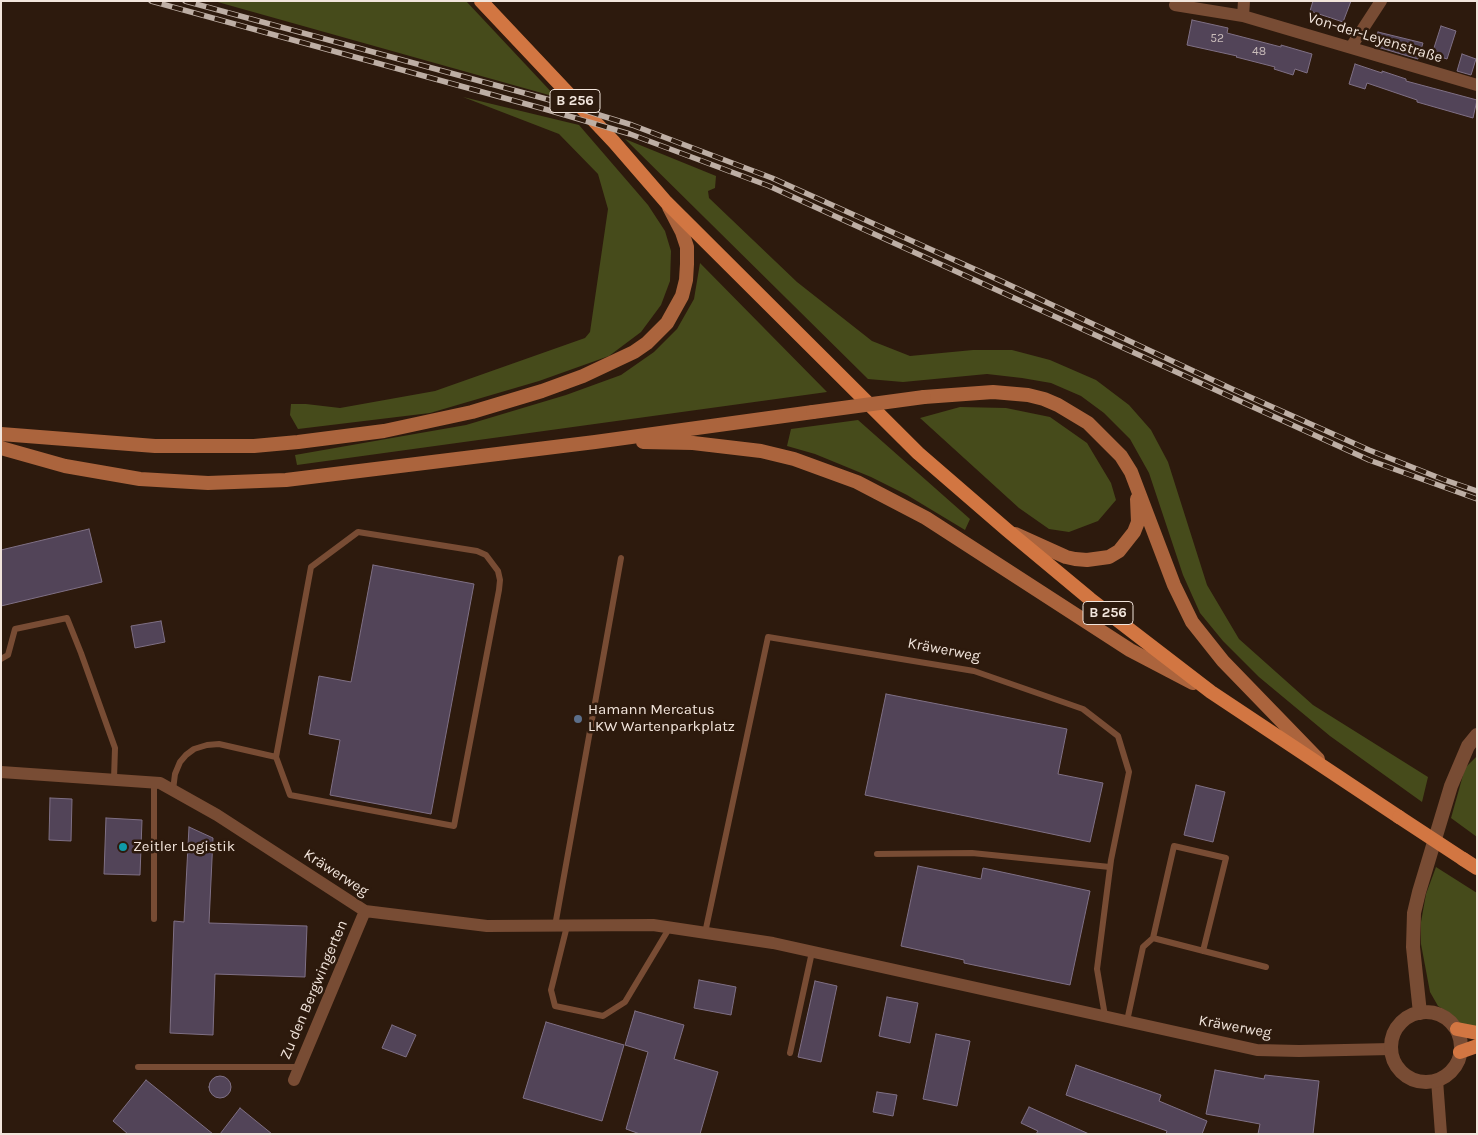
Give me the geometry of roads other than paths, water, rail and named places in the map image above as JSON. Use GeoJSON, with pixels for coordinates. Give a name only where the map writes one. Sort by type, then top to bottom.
{"type":"FeatureCollection","features":[{"type":"Feature","properties":{"kind":"main road","name":"B 256"},"geometry":{"type":"LineString","coordinates":[[481,1],[614,142],[666,202],[918,453],[1090,599],[1211,692],[1477,868]]}},
{"type":"Feature","properties":{"kind":"main road"},"geometry":{"type":"LineString","coordinates":[[1,434],[155,446],[289,443],[384,432],[472,412],[542,391],[583,376],[634,352],[647,343],[667,323],[682,296],[687,264],[682,232],[666,202]]}},
{"type":"Feature","properties":{"kind":"main road"},"geometry":{"type":"LineString","coordinates":[[1,448],[65,466],[140,479],[208,483],[286,480],[595,442],[924,397],[1011,392],[1044,399],[1088,423],[1121,456],[1131,472],[1174,585],[1192,622],[1205,641],[1223,661],[1328,769]]}},
{"type":"Feature","properties":{"kind":"main road"},"geometry":{"type":"LineString","coordinates":[[595,442],[693,443],[727,446],[762,451],[833,472],[893,500],[926,518],[1130,650],[1211,692]]}},
{"type":"Feature","properties":{"kind":"main road"},"geometry":{"type":"LineString","coordinates":[[1007,530],[1066,557],[1087,560],[1108,556],[1119,551],[1134,532],[1138,522],[1139,509],[1131,472]]}},
{"type":"Feature","properties":{"kind":"main road"},"geometry":{"type":"LineString","coordinates":[[1457,1029],[1477,1033]]}},
{"type":"Feature","properties":{"kind":"main road"},"geometry":{"type":"LineString","coordinates":[[1460,1052],[1477,1046]]}},
{"type":"Feature","properties":{"kind":"street"},"geometry":{"type":"LineString","coordinates":[[1243,16],[1244,1]]}},
{"type":"Feature","properties":{"kind":"street"},"geometry":{"type":"LineString","coordinates":[[1351,47],[1381,1]]}},
{"type":"Feature","properties":{"kind":"street","name":"Von-der-Leyenstraße"},"geometry":{"type":"LineString","coordinates":[[1175,5],[1243,16],[1477,85]]}},
{"type":"Feature","properties":{"kind":"street"},"geometry":{"type":"LineString","coordinates":[[1420,1013],[1413,947],[1414,914],[1450,786],[1468,746],[1477,735]]}},
{"type":"Feature","properties":{"kind":"street","name":"Kräwerweg"},"geometry":{"type":"LineString","coordinates":[[1,772],[160,783],[218,815],[365,911],[487,926],[654,925],[670,927],[773,943],[1257,1050],[1299,1052],[1391,1049]]}},
{"type":"Feature","properties":{"kind":"street","name":"Zu den Bergwingerten"},"geometry":{"type":"LineString","coordinates":[[294,1080],[365,911]]}},
{"type":"Feature","properties":{"kind":"street"},"geometry":{"type":"LineString","coordinates":[[1420,1013],[1434,1013],[1444,1018],[1457,1029],[1460,1036],[1460,1052],[1455,1066],[1450,1072],[1437,1080],[1428,1082],[1410,1079],[1396,1067],[1391,1042],[1396,1028],[1406,1018],[1420,1013]]}},
{"type":"Feature","properties":{"kind":"street"},"geometry":{"type":"LineString","coordinates":[[1437,1080],[1441,1134]]}},
{"type":"Feature","properties":{"kind":"lane"},"geometry":{"type":"LineString","coordinates":[[358,532],[477,551],[486,555],[498,571],[500,580],[499,590],[454,826],[290,795],[276,757],[311,566],[358,532]]}},
{"type":"Feature","properties":{"kind":"lane"},"geometry":{"type":"LineString","coordinates":[[621,558],[551,990],[555,1006],[604,1016],[625,1002],[670,927]]}},
{"type":"Feature","properties":{"kind":"lane"},"geometry":{"type":"LineString","coordinates":[[1,659],[8,655],[15,629],[67,618],[115,748],[114,779]]}},
{"type":"Feature","properties":{"kind":"lane","name":"Kräwerweg"},"geometry":{"type":"LineString","coordinates":[[705,933],[768,637],[974,671],[1083,708],[1118,736],[1129,772],[1110,867],[1097,969],[1105,1016]]}},
{"type":"Feature","properties":{"kind":"lane"},"geometry":{"type":"LineString","coordinates":[[173,790],[175,774],[180,762],[186,755],[207,744],[219,744],[276,757]]}},
{"type":"Feature","properties":{"kind":"lane"},"geometry":{"type":"LineString","coordinates":[[154,782],[154,919]]}},
{"type":"Feature","properties":{"kind":"lane"},"geometry":{"type":"LineString","coordinates":[[1127,1021],[1143,947],[1153,938],[1174,846],[1226,858],[1203,951]]}},
{"type":"Feature","properties":{"kind":"lane"},"geometry":{"type":"LineString","coordinates":[[877,854],[972,853],[1110,867]]}},
{"type":"Feature","properties":{"kind":"lane"},"geometry":{"type":"LineString","coordinates":[[1153,938],[1266,967]]}},
{"type":"Feature","properties":{"kind":"lane"},"geometry":{"type":"LineString","coordinates":[[790,1053],[812,952]]}},
{"type":"Feature","properties":{"kind":"lane"},"geometry":{"type":"LineString","coordinates":[[138,1067],[300,1067]]}},
{"type":"Feature","properties":{"kind":"railway"},"geometry":{"type":"LineString","coordinates":[[151,1],[630,134],[769,186],[1369,460],[1477,499]]}},
{"type":"Feature","properties":{"kind":"railway"},"geometry":{"type":"LineString","coordinates":[[185,1],[550,100],[632,125],[772,178],[1369,450],[1477,491]]}},
{"type":"Feature","properties":{"kind":"place","name":"Hamann Mercatus LKW Wartenparkplatz"},"geometry":{"type":"Point","coordinates":[578,719]}},
{"type":"Feature","properties":{"kind":"place","name":"Zeitler Logistik"},"geometry":{"type":"Point","coordinates":[123,847]}}]}
